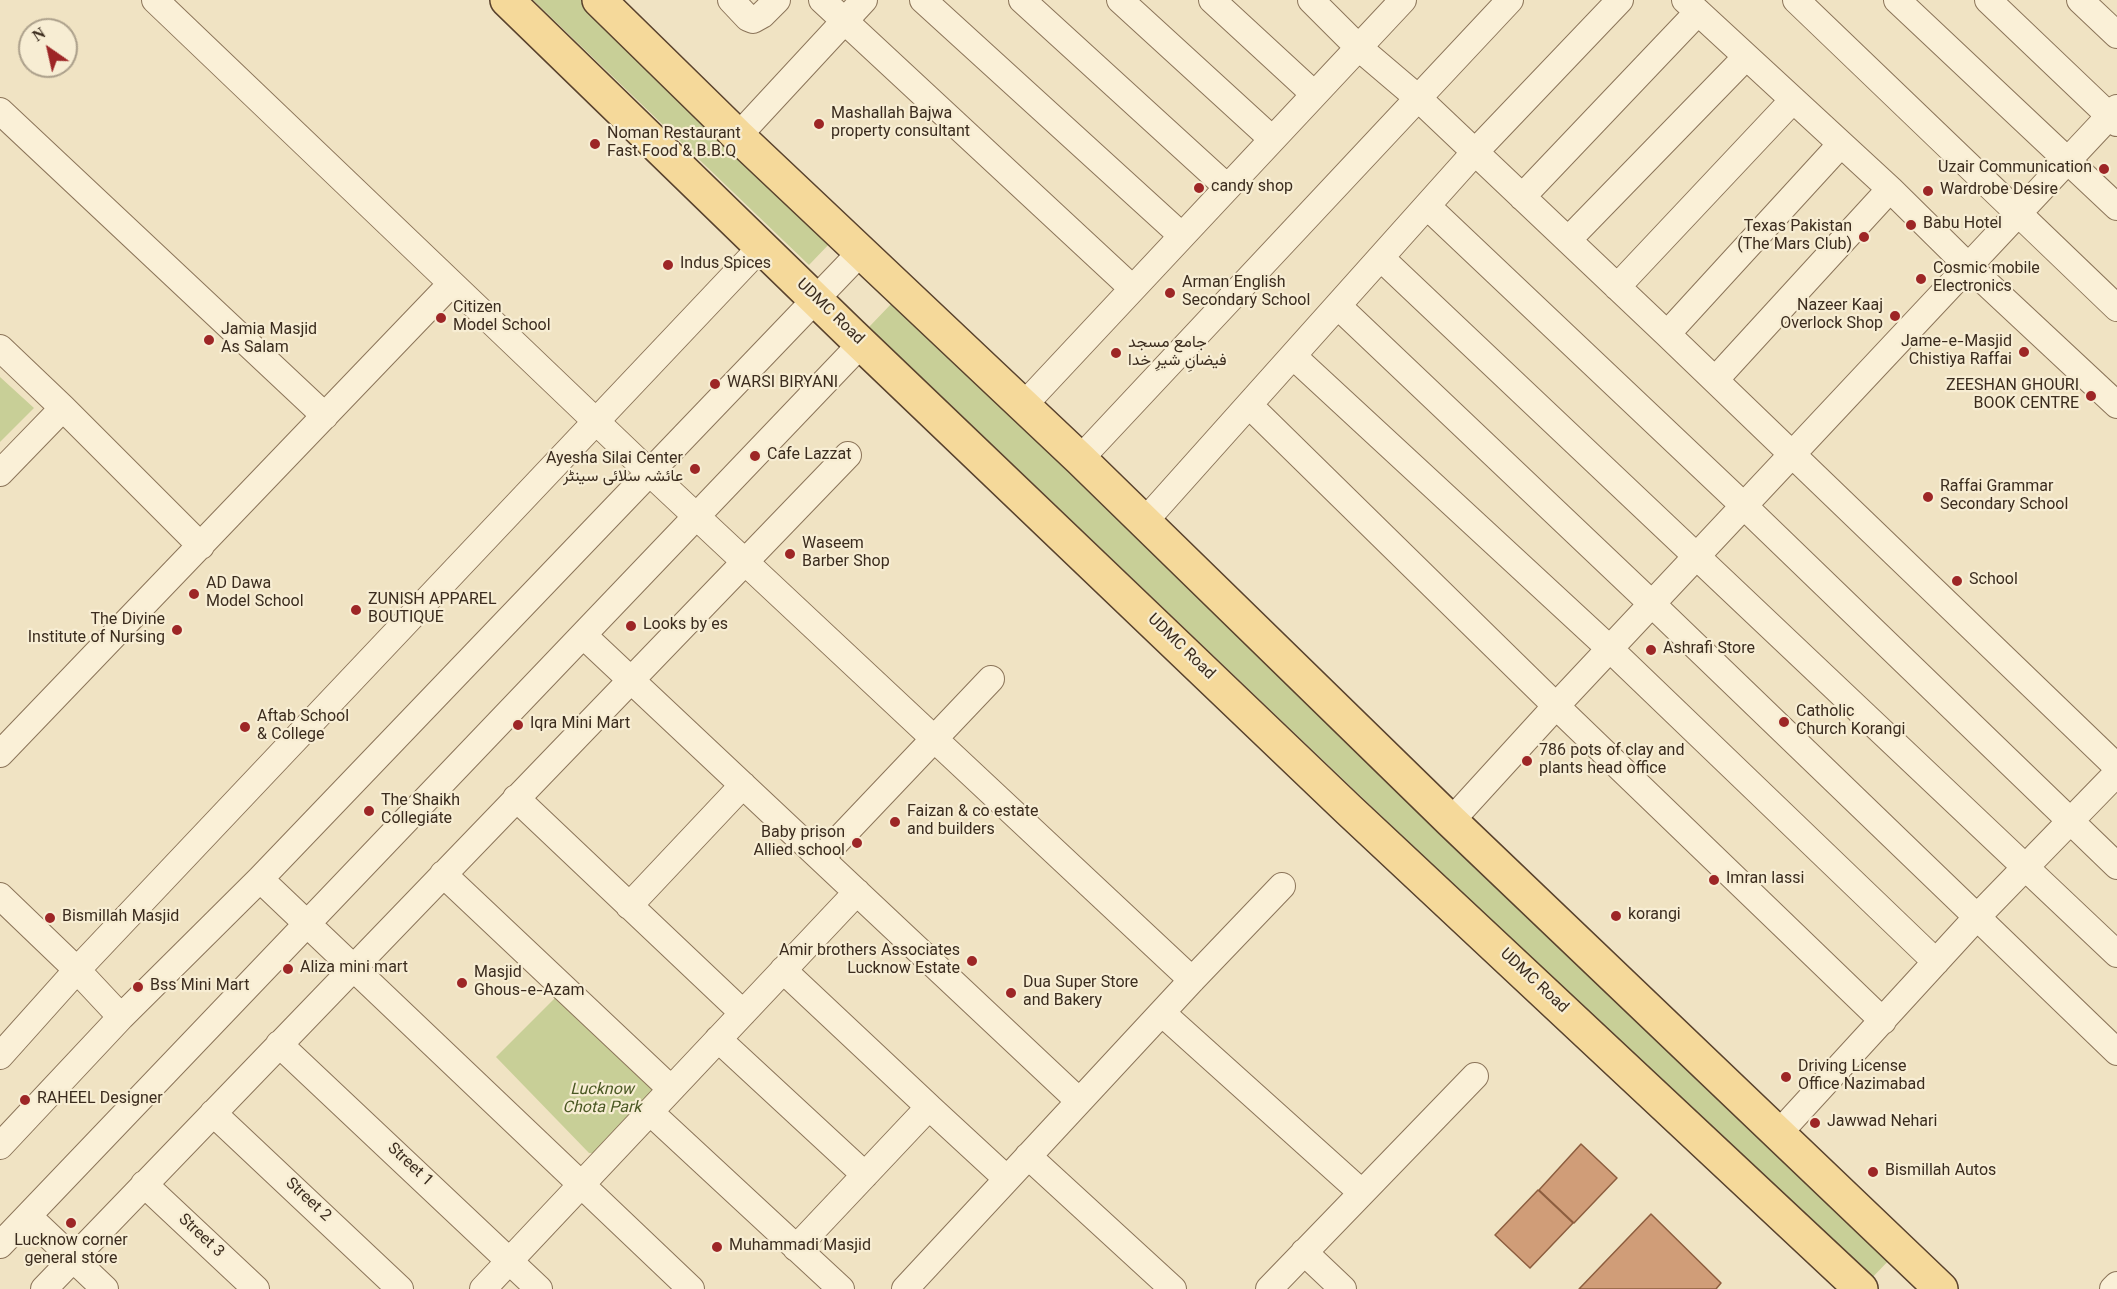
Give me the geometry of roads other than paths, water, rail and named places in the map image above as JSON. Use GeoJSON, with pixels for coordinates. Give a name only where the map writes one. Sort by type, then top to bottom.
{"type":"FeatureCollection","features":[{"type":"Feature","properties":{"kind":"main road","name":"UDMC Road"},"geometry":{"type":"LineString","coordinates":[[507,0],[815,300],[1358,818],[1861,1289]]}},
{"type":"Feature","properties":{"kind":"main road"},"geometry":{"type":"LineString","coordinates":[[599,0],[738,136],[1080,459],[1451,820],[1779,1133],[1926,1284]]}},
{"type":"Feature","properties":{"kind":"street"},"geometry":{"type":"LineString","coordinates":[[155,0],[596,422],[1192,980]]}},
{"type":"Feature","properties":{"kind":"street"},"geometry":{"type":"LineString","coordinates":[[731,0],[748,18],[753,20],[762,15],[777,0]]}},
{"type":"Feature","properties":{"kind":"street"},"geometry":{"type":"LineString","coordinates":[[822,0],[1132,288]]}},
{"type":"Feature","properties":{"kind":"street"},"geometry":{"type":"LineString","coordinates":[[738,136],[864,0]]}},
{"type":"Feature","properties":{"kind":"street"},"geometry":{"type":"LineString","coordinates":[[923,0],[1181,235]]}},
{"type":"Feature","properties":{"kind":"street"},"geometry":{"type":"LineString","coordinates":[[1022,0],[1227,187]]}},
{"type":"Feature","properties":{"kind":"street"},"geometry":{"type":"LineString","coordinates":[[1120,0],[1272,139]]}},
{"type":"Feature","properties":{"kind":"street"},"geometry":{"type":"LineString","coordinates":[[1212,0],[1314,94]]}},
{"type":"Feature","properties":{"kind":"street"},"geometry":{"type":"LineString","coordinates":[[1311,0],[1358,47],[1418,98],[1667,334],[2117,767]]}},
{"type":"Feature","properties":{"kind":"street"},"geometry":{"type":"LineString","coordinates":[[1023,406],[1403,0]]}},
{"type":"Feature","properties":{"kind":"street"},"geometry":{"type":"LineString","coordinates":[[1080,459],[1510,0]]}},
{"type":"Feature","properties":{"kind":"street"},"geometry":{"type":"LineString","coordinates":[[1144,522],[1475,152],[1620,0]]}},
{"type":"Feature","properties":{"kind":"street"},"geometry":{"type":"LineString","coordinates":[[1796,0],[2117,308]]}},
{"type":"Feature","properties":{"kind":"street"},"geometry":{"type":"LineString","coordinates":[[1897,0],[2117,207]]}},
{"type":"Feature","properties":{"kind":"street"},"geometry":{"type":"LineString","coordinates":[[1451,820],[1968,266],[2114,116],[1988,0]]}},
{"type":"Feature","properties":{"kind":"street"},"geometry":{"type":"LineString","coordinates":[[2080,0],[2117,35]]}},
{"type":"Feature","properties":{"kind":"street"},"geometry":{"type":"LineString","coordinates":[[1522,197],[1692,6],[1890,189],[1968,266],[2117,405]]}},
{"type":"Feature","properties":{"kind":"street"},"geometry":{"type":"LineString","coordinates":[[1568,240],[1746,57]]}},
{"type":"Feature","properties":{"kind":"street"},"geometry":{"type":"LineString","coordinates":[[1617,287],[1793,100]]}},
{"type":"Feature","properties":{"kind":"street"},"geometry":{"type":"LineString","coordinates":[[0,111],[325,416]]}},
{"type":"Feature","properties":{"kind":"street"},"geometry":{"type":"LineString","coordinates":[[1667,334],[1841,144]]}},
{"type":"Feature","properties":{"kind":"street"},"geometry":{"type":"LineString","coordinates":[[1715,380],[1890,189]]}},
{"type":"Feature","properties":{"kind":"street"},"geometry":{"type":"LineString","coordinates":[[1427,206],[1744,506],[2117,866]]}},
{"type":"Feature","properties":{"kind":"street"},"geometry":{"type":"LineString","coordinates":[[0,1056],[77,970],[761,248]]}},
{"type":"Feature","properties":{"kind":"street"},"geometry":{"type":"LineString","coordinates":[[0,1146],[121,1017],[260,879],[861,252]]}},
{"type":"Feature","properties":{"kind":"street"},"geometry":{"type":"LineString","coordinates":[[1381,258],[2117,954]]}},
{"type":"Feature","properties":{"kind":"street"},"geometry":{"type":"LineString","coordinates":[[0,754],[451,284]]}},
{"type":"Feature","properties":{"kind":"street"},"geometry":{"type":"LineString","coordinates":[[1338,306],[1652,604],[2117,1052]]}},
{"type":"Feature","properties":{"kind":"street"},"geometry":{"type":"LineString","coordinates":[[0,1245],[861,344]]}},
{"type":"Feature","properties":{"kind":"street"},"geometry":{"type":"LineString","coordinates":[[0,348],[201,546]]}},
{"type":"Feature","properties":{"kind":"street"},"geometry":{"type":"LineString","coordinates":[[1293,356],[1610,649],[1936,962]]}},
{"type":"Feature","properties":{"kind":"street"},"geometry":{"type":"LineString","coordinates":[[1249,405],[1883,1021]]}},
{"type":"Feature","properties":{"kind":"street"},"geometry":{"type":"LineString","coordinates":[[0,473],[63,408]]}},
{"type":"Feature","properties":{"kind":"street"},"geometry":{"type":"LineString","coordinates":[[44,1289],[848,455]]}},
{"type":"Feature","properties":{"kind":"street"},"geometry":{"type":"LineString","coordinates":[[583,635],[1079,1101]]}},
{"type":"Feature","properties":{"kind":"street"},"geometry":{"type":"LineString","coordinates":[[821,858],[991,679]]}},
{"type":"Feature","properties":{"kind":"street"},"geometry":{"type":"LineString","coordinates":[[1779,1133],[1977,917],[2117,772]]}},
{"type":"Feature","properties":{"kind":"street"},"geometry":{"type":"LineString","coordinates":[[629,906],[743,785]]}},
{"type":"Feature","properties":{"kind":"street"},"geometry":{"type":"LineString","coordinates":[[516,798],[743,1013]]}},
{"type":"Feature","properties":{"kind":"street"},"geometry":{"type":"LineString","coordinates":[[443,874],[672,1089]]}},
{"type":"Feature","properties":{"kind":"street"},"geometry":{"type":"LineString","coordinates":[[260,879],[691,1289]]}},
{"type":"Feature","properties":{"kind":"street"},"geometry":{"type":"LineString","coordinates":[[906,1289],[1282,886]]}},
{"type":"Feature","properties":{"kind":"street"},"geometry":{"type":"LineString","coordinates":[[483,1289],[857,892]]}},
{"type":"Feature","properties":{"kind":"street"},"geometry":{"type":"LineString","coordinates":[[0,896],[77,970],[121,1017]]}},
{"type":"Feature","properties":{"kind":"street"},"geometry":{"type":"LineString","coordinates":[[783,970],[1007,1179]]}},
{"type":"Feature","properties":{"kind":"street"},"geometry":{"type":"LineString","coordinates":[[1162,1013],[1361,1192]]}},
{"type":"Feature","properties":{"kind":"street"},"geometry":{"type":"LineString","coordinates":[[718,1039],[865,1175]]}},
{"type":"Feature","properties":{"kind":"street","name":"Street 1"},"geometry":{"type":"LineString","coordinates":[[279,1044],[539,1289]]}},
{"type":"Feature","properties":{"kind":"street"},"geometry":{"type":"LineString","coordinates":[[1269,1289],[1475,1076]]}},
{"type":"Feature","properties":{"kind":"street"},"geometry":{"type":"LineString","coordinates":[[796,1248],[929,1107]]}},
{"type":"Feature","properties":{"kind":"street"},"geometry":{"type":"LineString","coordinates":[[650,1112],[841,1289]]}},
{"type":"Feature","properties":{"kind":"street","name":"Street 2"},"geometry":{"type":"LineString","coordinates":[[213,1113],[400,1289]]}},
{"type":"Feature","properties":{"kind":"street"},"geometry":{"type":"LineString","coordinates":[[1028,1156],[1173,1289]]}},
{"type":"Feature","properties":{"kind":"street","name":"Street 3"},"geometry":{"type":"LineString","coordinates":[[144,1185],[256,1289]]}},
{"type":"Feature","properties":{"kind":"street"},"geometry":{"type":"LineString","coordinates":[[28,1216],[105,1289]]}},
{"type":"Feature","properties":{"kind":"street"},"geometry":{"type":"LineString","coordinates":[[1304,1252],[1343,1289]]}},
{"type":"Feature","properties":{"kind":"street"},"geometry":{"type":"LineString","coordinates":[[2113,1289],[2117,1285]]}},
{"type":"Feature","properties":{"kind":"place","name":"Mashallah Bajwa property consultant"},"geometry":{"type":"Point","coordinates":[819,124]}},
{"type":"Feature","properties":{"kind":"place","name":"Noman Restaurant Fast Food & B.B.Q"},"geometry":{"type":"Point","coordinates":[595,144]}},
{"type":"Feature","properties":{"kind":"place","name":"Uzair Communication"},"geometry":{"type":"Point","coordinates":[2104,169]}},
{"type":"Feature","properties":{"kind":"place","name":"candy shop"},"geometry":{"type":"Point","coordinates":[1199,188]}},
{"type":"Feature","properties":{"kind":"place","name":"Wardrobe Desire"},"geometry":{"type":"Point","coordinates":[1928,191]}},
{"type":"Feature","properties":{"kind":"place","name":"Babu Hotel"},"geometry":{"type":"Point","coordinates":[1911,225]}},
{"type":"Feature","properties":{"kind":"place","name":"Texas Pakistan (The Mars Club)"},"geometry":{"type":"Point","coordinates":[1864,237]}},
{"type":"Feature","properties":{"kind":"place","name":"Indus Spices"},"geometry":{"type":"Point","coordinates":[668,265]}},
{"type":"Feature","properties":{"kind":"place","name":"Cosmic mobile Electronics"},"geometry":{"type":"Point","coordinates":[1921,279]}},
{"type":"Feature","properties":{"kind":"place","name":"Arman English Secondary School"},"geometry":{"type":"Point","coordinates":[1170,293]}},
{"type":"Feature","properties":{"kind":"place","name":"Nazeer Kaaj Overlock Shop"},"geometry":{"type":"Point","coordinates":[1895,316]}},
{"type":"Feature","properties":{"kind":"place","name":"Citizen Model School"},"geometry":{"type":"Point","coordinates":[441,318]}},
{"type":"Feature","properties":{"kind":"place","name":"Jamia Masjid As Salam"},"geometry":{"type":"Point","coordinates":[209,340]}},
{"type":"Feature","properties":{"kind":"place","name":"Jame-e-Masjid Chistiya Raffai"},"geometry":{"type":"Point","coordinates":[2024,352]}},
{"type":"Feature","properties":{"kind":"place","name":"جامع مسجد فیضانِ شیرِ خدا"},"geometry":{"type":"Point","coordinates":[1116,353]}},
{"type":"Feature","properties":{"kind":"place","name":"WARSI BIRYANI"},"geometry":{"type":"Point","coordinates":[715,384]}},
{"type":"Feature","properties":{"kind":"place","name":"ZEESHAN GHOURI BOOK CENTRE"},"geometry":{"type":"Point","coordinates":[2091,396]}},
{"type":"Feature","properties":{"kind":"place","name":"Cafe Lazzat"},"geometry":{"type":"Point","coordinates":[755,456]}},
{"type":"Feature","properties":{"kind":"place","name":"Ayesha Silai Center عائشہ سلائی سینٹر"},"geometry":{"type":"Point","coordinates":[695,469]}},
{"type":"Feature","properties":{"kind":"place","name":"Raffai Grammar Secondary School"},"geometry":{"type":"Point","coordinates":[1928,497]}},
{"type":"Feature","properties":{"kind":"place","name":"Waseem Barber Shop"},"geometry":{"type":"Point","coordinates":[790,554]}},
{"type":"Feature","properties":{"kind":"place","name":"School"},"geometry":{"type":"Point","coordinates":[1957,581]}},
{"type":"Feature","properties":{"kind":"place","name":"AD Dawa Model School"},"geometry":{"type":"Point","coordinates":[194,594]}},
{"type":"Feature","properties":{"kind":"place","name":"ZUNISH APPAREL BOUTIQUE"},"geometry":{"type":"Point","coordinates":[356,610]}},
{"type":"Feature","properties":{"kind":"place","name":"Looks by es"},"geometry":{"type":"Point","coordinates":[631,626]}},
{"type":"Feature","properties":{"kind":"place","name":"The Divine Institute of Nursing"},"geometry":{"type":"Point","coordinates":[177,630]}},
{"type":"Feature","properties":{"kind":"place","name":"Ashrafi Store"},"geometry":{"type":"Point","coordinates":[1651,650]}},
{"type":"Feature","properties":{"kind":"place","name":"Catholic Church Korangi"},"geometry":{"type":"Point","coordinates":[1784,722]}},
{"type":"Feature","properties":{"kind":"place","name":"Iqra Mini Mart"},"geometry":{"type":"Point","coordinates":[518,725]}},
{"type":"Feature","properties":{"kind":"place","name":"Aftab School & College"},"geometry":{"type":"Point","coordinates":[245,727]}},
{"type":"Feature","properties":{"kind":"place","name":"786 pots of clay and plants head office"},"geometry":{"type":"Point","coordinates":[1527,761]}},
{"type":"Feature","properties":{"kind":"place","name":"The Shaikh Collegiate"},"geometry":{"type":"Point","coordinates":[369,811]}},
{"type":"Feature","properties":{"kind":"place","name":"Faizan & co estate and builders"},"geometry":{"type":"Point","coordinates":[895,822]}},
{"type":"Feature","properties":{"kind":"place","name":"Baby prison Allied school"},"geometry":{"type":"Point","coordinates":[857,843]}},
{"type":"Feature","properties":{"kind":"place","name":"Imran lassi"},"geometry":{"type":"Point","coordinates":[1714,880]}},
{"type":"Feature","properties":{"kind":"place","name":"korangi"},"geometry":{"type":"Point","coordinates":[1616,916]}},
{"type":"Feature","properties":{"kind":"place","name":"Bismillah Masjid"},"geometry":{"type":"Point","coordinates":[50,918]}},
{"type":"Feature","properties":{"kind":"place","name":"Amir brothers Associates Lucknow Estate"},"geometry":{"type":"Point","coordinates":[972,961]}},
{"type":"Feature","properties":{"kind":"place","name":"Aliza mini mart"},"geometry":{"type":"Point","coordinates":[288,969]}},
{"type":"Feature","properties":{"kind":"place","name":"Masjid Ghous-e-Azam"},"geometry":{"type":"Point","coordinates":[462,983]}},
{"type":"Feature","properties":{"kind":"place","name":"Bss Mini Mart"},"geometry":{"type":"Point","coordinates":[138,987]}},
{"type":"Feature","properties":{"kind":"place","name":"Dua Super Store and Bakery"},"geometry":{"type":"Point","coordinates":[1011,993]}},
{"type":"Feature","properties":{"kind":"place","name":"Driving License Office Nazimabad"},"geometry":{"type":"Point","coordinates":[1786,1077]}},
{"type":"Feature","properties":{"kind":"place","name":"RAHEEL Designer"},"geometry":{"type":"Point","coordinates":[25,1100]}},
{"type":"Feature","properties":{"kind":"place","name":"Jawwad Nehari"},"geometry":{"type":"Point","coordinates":[1815,1123]}},
{"type":"Feature","properties":{"kind":"place","name":"Bismillah Autos"},"geometry":{"type":"Point","coordinates":[1873,1172]}},
{"type":"Feature","properties":{"kind":"place","name":"Lucknow corner general store"},"geometry":{"type":"Point","coordinates":[71,1223]}},
{"type":"Feature","properties":{"kind":"place","name":"Muhammadi Masjid"},"geometry":{"type":"Point","coordinates":[717,1247]}},
{"type":"Feature","properties":{"kind":"park label","name":"Lucknow Chota Park"},"geometry":{"type":"Point","coordinates":[602,1100]}}]}
